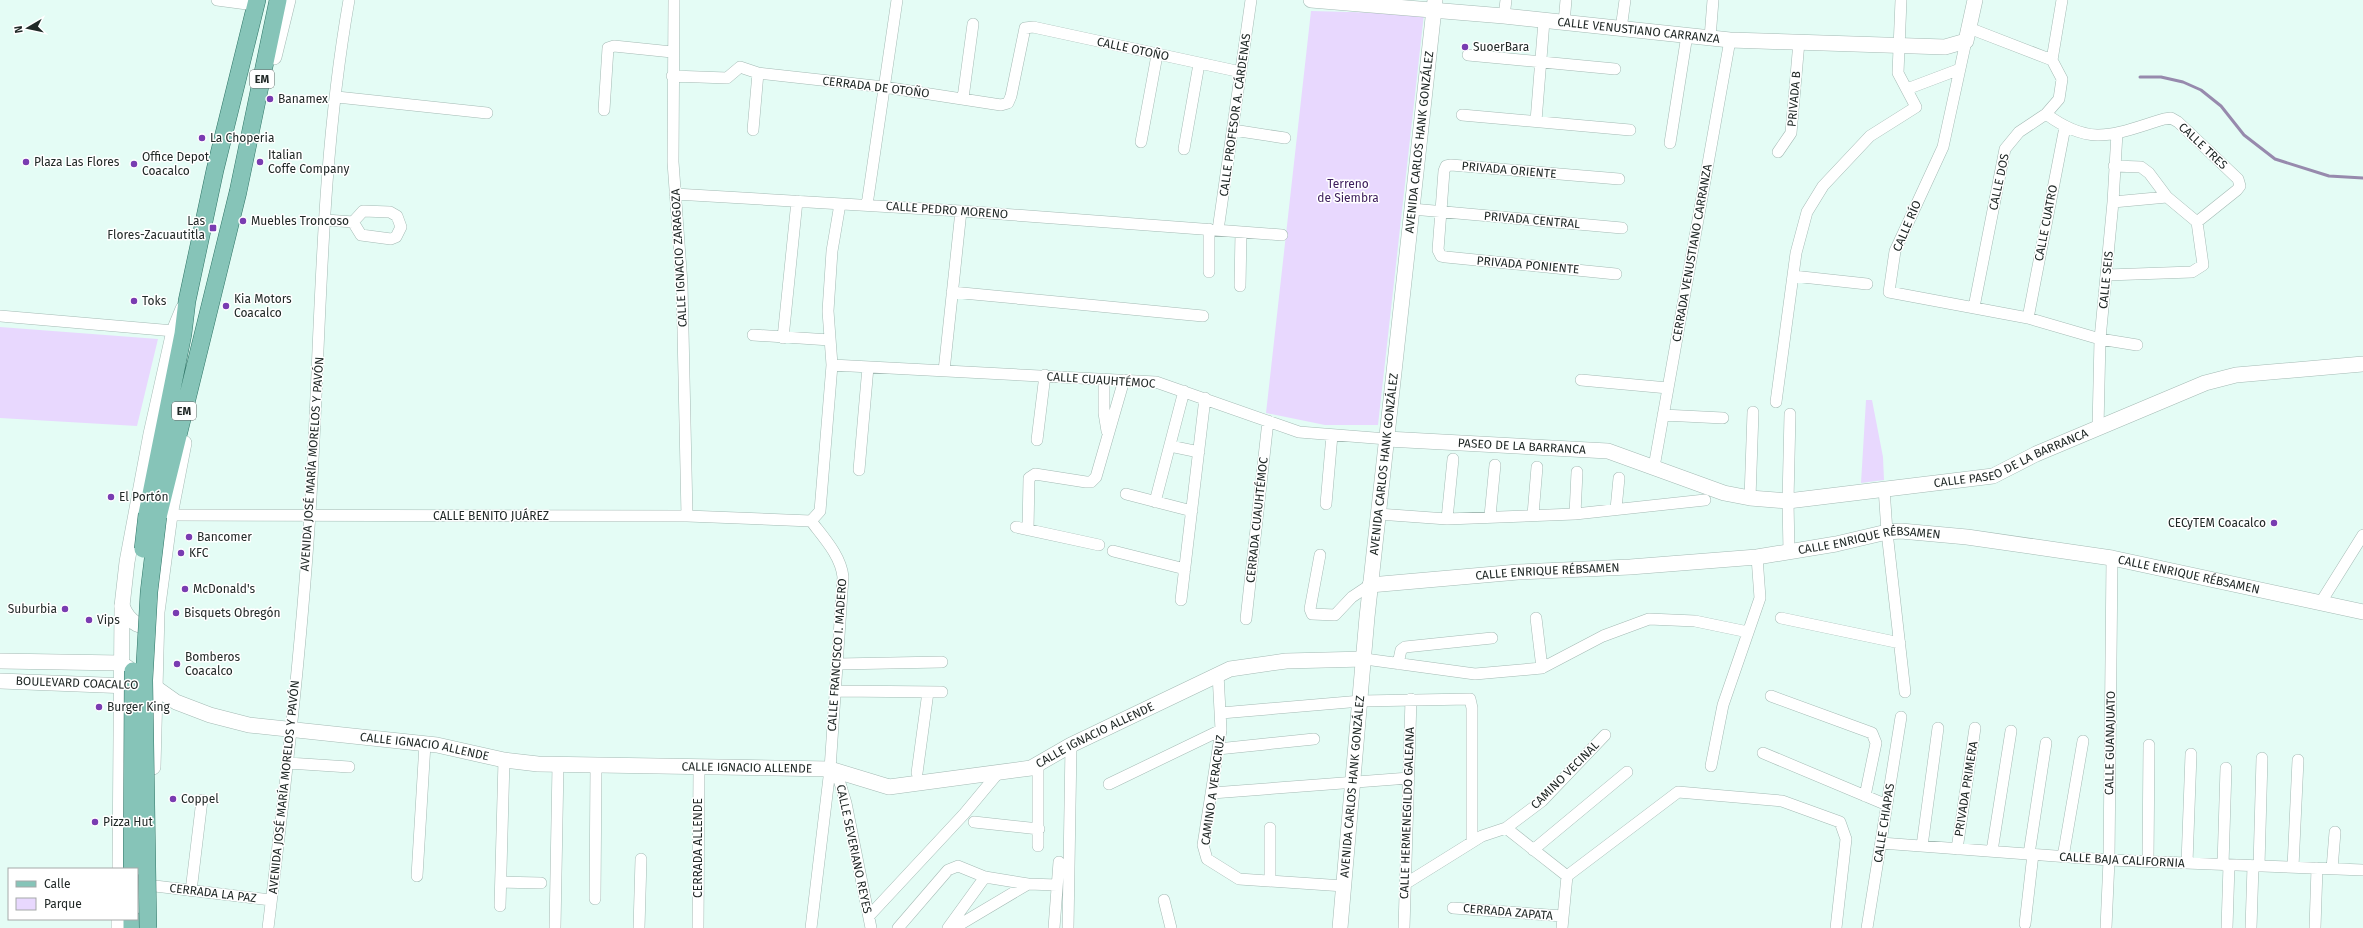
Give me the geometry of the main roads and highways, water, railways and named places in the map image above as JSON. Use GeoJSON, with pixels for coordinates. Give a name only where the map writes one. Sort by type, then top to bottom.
{"type":"FeatureCollection","features":[{"type":"Feature","properties":{"kind":"main road","name":"EM"},"geometry":{"type":"LineString","coordinates":[[132,868],[134,635],[158,515],[210,306],[250,135],[278,0]]}},
{"type":"Feature","properties":{"kind":"main road"},"geometry":{"type":"LineString","coordinates":[[250,135],[272,62],[288,0]]}},
{"type":"Feature","properties":{"kind":"main road","name":"CALLE VENUSTIANO CARRANZA"},"geometry":{"type":"LineString","coordinates":[[1311,0],[1435,5],[1544,21],[1730,40],[1945,47],[1968,35]]}},
{"type":"Feature","properties":{"kind":"main road","name":"CALLE RÍO"},"geometry":{"type":"LineString","coordinates":[[1968,35],[1975,0]]}},
{"type":"Feature","properties":{"kind":"main road","name":"AVENIDA CARLOS HANK GONZÁLEZ"},"geometry":{"type":"LineString","coordinates":[[1340,928],[1365,660],[1370,585],[1435,5]]}},
{"type":"Feature","properties":{"kind":"main road","name":"EM"},"geometry":{"type":"LineString","coordinates":[[148,928],[144,680],[149,592],[187,301],[230,109],[251,6]]}},
{"type":"Feature","properties":{"kind":"main road"},"geometry":{"type":"LineString","coordinates":[[120,868],[120,686],[122,606],[128,555],[151,434],[174,331],[187,301]]}},
{"type":"Feature","properties":{"kind":"main road","name":"CALLE PASEO DE LA BARRANCA"},"geometry":{"type":"LineString","coordinates":[[1654,467],[1724,493],[1750,498],[1788,501],[1884,488],[1993,476],[2036,454],[2205,384],[2236,375],[2363,364]]}},
{"type":"Feature","properties":{"kind":"main road","name":"PASEO DE LA BARRANCA"},"geometry":{"type":"LineString","coordinates":[[1386,438],[1608,451],[1654,467]]}},
{"type":"Feature","properties":{"kind":"main road"},"geometry":{"type":"LineString","coordinates":[[155,928],[153,765],[158,515]]}},
{"type":"Feature","properties":{"kind":"main road","name":"CALLE ENRIQUE RÉBSAMEN"},"geometry":{"type":"LineString","coordinates":[[1370,585],[1518,572],[1630,567],[1757,557],[1836,544],[1887,532],[1901,531],[1967,537],[2112,558],[2363,612]]}},
{"type":"Feature","properties":{"kind":"main road"},"geometry":{"type":"LineString","coordinates":[[122,606],[130,621],[138,624],[150,622],[157,612]]}},
{"type":"Feature","properties":{"kind":"main road","name":"CALLE IGNACIO ALLENDE"},"geometry":{"type":"LineString","coordinates":[[121,663],[154,684],[176,702],[210,715],[249,726],[425,744],[504,760],[558,765],[833,769],[889,787],[1031,768],[1071,745],[1230,669],[1286,661],[1365,660]]}},
{"type":"Feature","properties":{"kind":"main road","name":"BOULEVARD COACALCO"},"geometry":{"type":"LineString","coordinates":[[0,661],[121,663]]}},
{"type":"Feature","properties":{"kind":"main road","name":"BOULEVARD COACALCO"},"geometry":{"type":"LineString","coordinates":[[0,681],[82,682],[120,686],[154,684]]}},
{"type":"Feature","properties":{"kind":"main road"},"geometry":{"type":"LineString","coordinates":[[120,764],[131,758],[141,757],[150,760],[153,765]]}},
{"type":"Feature","properties":{"kind":"waterway"},"geometry":{"type":"LineString","coordinates":[[2140,77],[2161,77],[2183,82],[2201,90],[2221,106],[2244,135],[2275,159],[2329,176],[2363,178]]}},
{"type":"Feature","properties":{"kind":"place","name":"SuoerBara"},"geometry":{"type":"Point","coordinates":[1465,47]}},
{"type":"Feature","properties":{"kind":"place","name":"Banamex"},"geometry":{"type":"Point","coordinates":[270,99]}},
{"type":"Feature","properties":{"kind":"place","name":"La Choperia"},"geometry":{"type":"Point","coordinates":[202,138]}},
{"type":"Feature","properties":{"kind":"place","name":"Plaza Las Flores"},"geometry":{"type":"Point","coordinates":[26,162]}},
{"type":"Feature","properties":{"kind":"place","name":"Italian Coffe Company"},"geometry":{"type":"Point","coordinates":[260,162]}},
{"type":"Feature","properties":{"kind":"place","name":"Office Depot Coacalco"},"geometry":{"type":"Point","coordinates":[134,164]}},
{"type":"Feature","properties":{"kind":"place","name":"Muebles Troncoso"},"geometry":{"type":"Point","coordinates":[243,221]}},
{"type":"Feature","properties":{"kind":"place","name":"Las Flores-Zacuautitla"},"geometry":{"type":"Point","coordinates":[213,228]}},
{"type":"Feature","properties":{"kind":"place","name":"Toks"},"geometry":{"type":"Point","coordinates":[134,301]}},
{"type":"Feature","properties":{"kind":"place","name":"Kia Motors Coacalco"},"geometry":{"type":"Point","coordinates":[226,306]}},
{"type":"Feature","properties":{"kind":"place","name":"El Portón"},"geometry":{"type":"Point","coordinates":[111,497]}},
{"type":"Feature","properties":{"kind":"place","name":"CECyTEM Coacalco"},"geometry":{"type":"Point","coordinates":[2274,523]}},
{"type":"Feature","properties":{"kind":"place","name":"Bancomer"},"geometry":{"type":"Point","coordinates":[189,537]}},
{"type":"Feature","properties":{"kind":"place","name":"KFC"},"geometry":{"type":"Point","coordinates":[181,553]}},
{"type":"Feature","properties":{"kind":"place","name":"McDonald's"},"geometry":{"type":"Point","coordinates":[185,589]}},
{"type":"Feature","properties":{"kind":"place","name":"Suburbia"},"geometry":{"type":"Point","coordinates":[65,609]}},
{"type":"Feature","properties":{"kind":"place","name":"Bisquets Obregón"},"geometry":{"type":"Point","coordinates":[176,613]}},
{"type":"Feature","properties":{"kind":"place","name":"Vips"},"geometry":{"type":"Point","coordinates":[89,620]}},
{"type":"Feature","properties":{"kind":"place","name":"Bomberos Coacalco"},"geometry":{"type":"Point","coordinates":[177,664]}},
{"type":"Feature","properties":{"kind":"place","name":"Burger King"},"geometry":{"type":"Point","coordinates":[99,707]}},
{"type":"Feature","properties":{"kind":"place","name":"Coppel"},"geometry":{"type":"Point","coordinates":[173,799]}},
{"type":"Feature","properties":{"kind":"place","name":"Pizza Hut"},"geometry":{"type":"Point","coordinates":[95,822]}},
{"type":"Feature","properties":{"kind":"park label","name":"Terreno de Siembra"},"geometry":{"type":"Point","coordinates":[1348,191]}}]}
